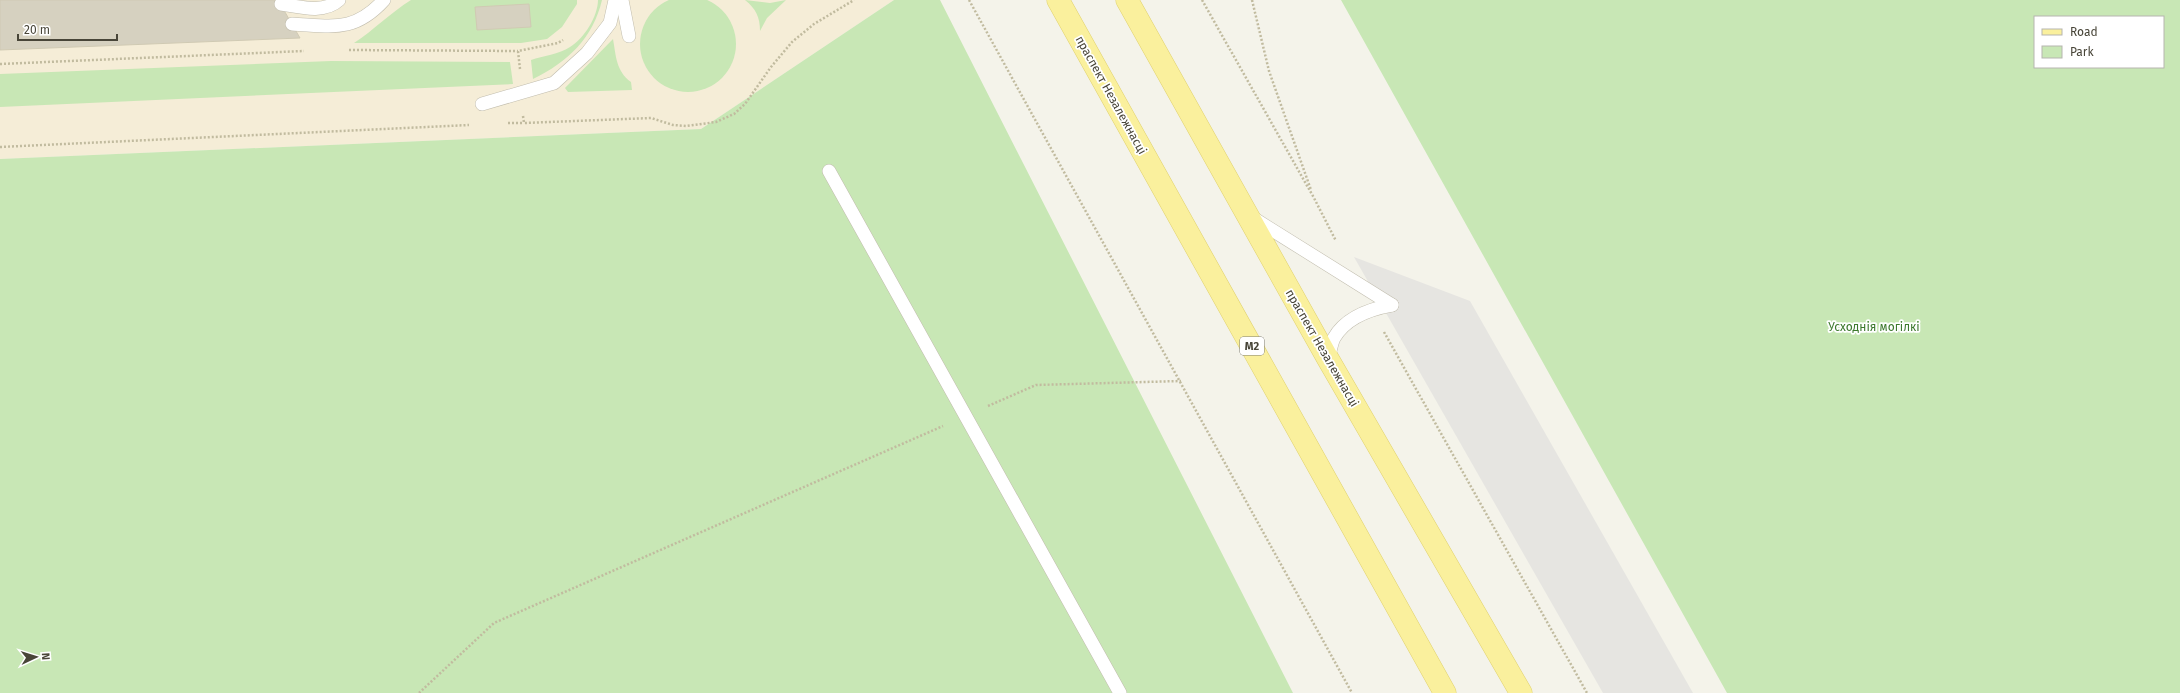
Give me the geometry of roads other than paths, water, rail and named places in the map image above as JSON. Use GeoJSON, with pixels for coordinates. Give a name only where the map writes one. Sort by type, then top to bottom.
{"type":"FeatureCollection","features":[{"type":"Feature","properties":{"kind":"main road","name":"праспект Незалежнасці"},"geometry":{"type":"LineString","coordinates":[[1058,0],[1445,693]]}},
{"type":"Feature","properties":{"kind":"main road","name":"праспект Незалежнасці"},"geometry":{"type":"LineString","coordinates":[[1127,0],[1328,359],[1521,693]]}},
{"type":"Feature","properties":{"kind":"lane"},"geometry":{"type":"LineString","coordinates":[[316,0],[324,2],[331,0]]}},
{"type":"Feature","properties":{"kind":"lane"},"geometry":{"type":"LineString","coordinates":[[281,4],[315,9],[333,5],[339,0]]}},
{"type":"Feature","properties":{"kind":"lane"},"geometry":{"type":"LineString","coordinates":[[292,24],[330,26],[353,24],[372,13],[384,0]]}},
{"type":"Feature","properties":{"kind":"lane"},"geometry":{"type":"LineString","coordinates":[[482,104],[554,83],[587,53],[610,23],[615,0]]}},
{"type":"Feature","properties":{"kind":"lane"},"geometry":{"type":"LineString","coordinates":[[622,0],[629,36]]}},
{"type":"Feature","properties":{"kind":"lane"},"geometry":{"type":"LineString","coordinates":[[829,171],[1120,693]]}},
{"type":"Feature","properties":{"kind":"lane"},"geometry":{"type":"LineString","coordinates":[[1247,215],[1392,305],[1371,309],[1349,321],[1334,338],[1328,359]]}},
{"type":"Feature","properties":{"kind":"park label","name":"Усходнія могілкі"},"geometry":{"type":"Point","coordinates":[1874,327]}}]}
